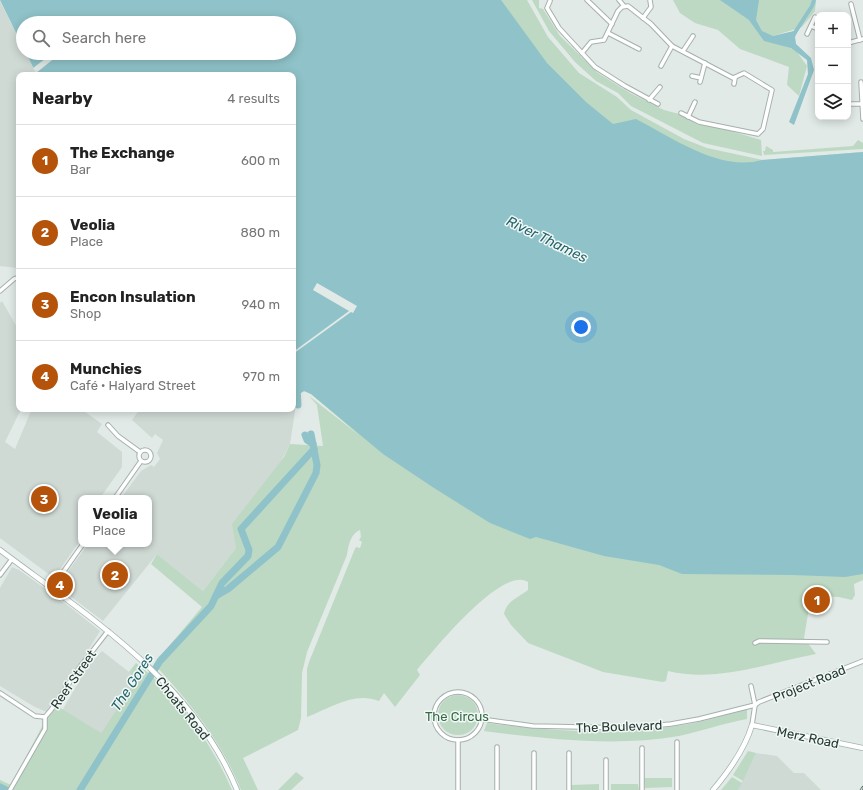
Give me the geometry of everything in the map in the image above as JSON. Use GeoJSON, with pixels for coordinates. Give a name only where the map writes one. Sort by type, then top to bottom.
{"type":"FeatureCollection","features":[{"type":"Feature","properties":{"kind":"street"},"geometry":{"type":"LineString","coordinates":[[586,0],[612,24]]}},
{"type":"Feature","properties":{"kind":"street"},"geometry":{"type":"LineString","coordinates":[[619,0],[624,6],[631,7],[644,18],[672,46],[736,78]]}},
{"type":"Feature","properties":{"kind":"street"},"geometry":{"type":"LineString","coordinates":[[644,18],[651,7],[650,0]]}},
{"type":"Feature","properties":{"kind":"street"},"geometry":{"type":"LineString","coordinates":[[550,1],[547,8],[551,16],[599,71],[658,104]]}},
{"type":"Feature","properties":{"kind":"street"},"geometry":{"type":"LineString","coordinates":[[851,4],[861,39],[851,42]]}},
{"type":"Feature","properties":{"kind":"street"},"geometry":{"type":"LineString","coordinates":[[582,53],[591,42],[604,40],[618,11],[624,6]]}},
{"type":"Feature","properties":{"kind":"street"},"geometry":{"type":"LineString","coordinates":[[807,34],[815,17]]}},
{"type":"Feature","properties":{"kind":"street"},"geometry":{"type":"LineString","coordinates":[[811,26],[815,28]]}},
{"type":"Feature","properties":{"kind":"street"},"geometry":{"type":"LineString","coordinates":[[608,33],[639,49]]}},
{"type":"Feature","properties":{"kind":"street"},"geometry":{"type":"LineString","coordinates":[[682,52],[693,36]]}},
{"type":"Feature","properties":{"kind":"street"},"geometry":{"type":"LineString","coordinates":[[661,66],[672,46]]}},
{"type":"Feature","properties":{"kind":"street"},"geometry":{"type":"LineString","coordinates":[[692,76],[700,80],[705,63]]}},
{"type":"Feature","properties":{"kind":"street"},"geometry":{"type":"LineString","coordinates":[[681,113],[698,122],[712,123],[735,131],[755,134],[762,132],[767,118],[768,101],[772,89],[744,73],[736,78],[734,84]]}},
{"type":"Feature","properties":{"kind":"street"},"geometry":{"type":"LineString","coordinates":[[861,82],[863,119]]}},
{"type":"Feature","properties":{"kind":"street"},"geometry":{"type":"LineString","coordinates":[[649,100],[660,87]]}},
{"type":"Feature","properties":{"kind":"street"},"geometry":{"type":"LineString","coordinates":[[688,117],[695,102]]}},
{"type":"Feature","properties":{"kind":"street"},"geometry":{"type":"LineString","coordinates":[[851,104],[863,104]]}},
{"type":"Feature","properties":{"kind":"street"},"geometry":{"type":"LineString","coordinates":[[0,291],[16,278]]}},
{"type":"Feature","properties":{"kind":"street"},"geometry":{"type":"LineString","coordinates":[[108,425],[118,436],[140,452]]}},
{"type":"Feature","properties":{"kind":"street"},"geometry":{"type":"LineString","coordinates":[[140,452],[150,450],[151,456],[150,460],[145,462],[141,461]]}},
{"type":"Feature","properties":{"kind":"street"},"geometry":{"type":"LineString","coordinates":[[140,452],[139,456],[141,461]]}},
{"type":"Feature","properties":{"kind":"street"},"geometry":{"type":"LineString","coordinates":[[117,495],[141,461]]}},
{"type":"Feature","properties":{"kind":"street"},"geometry":{"type":"LineString","coordinates":[[52,588],[81,547]]}},
{"type":"Feature","properties":{"kind":"street","name":"Choats Road"},"geometry":{"type":"LineString","coordinates":[[0,550],[108,631],[157,675],[197,721],[219,754],[237,790]]}},
{"type":"Feature","properties":{"kind":"street"},"geometry":{"type":"LineString","coordinates":[[0,575],[12,559]]}},
{"type":"Feature","properties":{"kind":"street","name":"Reef Street"},"geometry":{"type":"LineString","coordinates":[[11,789],[46,729],[44,716],[49,713],[108,631]]}},
{"type":"Feature","properties":{"kind":"street"},"geometry":{"type":"LineString","coordinates":[[755,643],[759,641],[827,642]]}},
{"type":"Feature","properties":{"kind":"street","name":"Project Road"},"geometry":{"type":"LineString","coordinates":[[755,705],[759,702],[863,661]]}},
{"type":"Feature","properties":{"kind":"street"},"geometry":{"type":"LineString","coordinates":[[713,790],[724,777],[740,752],[752,725],[755,705],[751,686]]}},
{"type":"Feature","properties":{"kind":"street"},"geometry":{"type":"LineString","coordinates":[[457,692],[470,695],[479,706],[481,719],[478,728],[471,736],[458,740],[444,736],[436,725],[434,711],[443,698],[457,692]]}},
{"type":"Feature","properties":{"kind":"street"},"geometry":{"type":"LineString","coordinates":[[0,693],[35,716],[44,716]]}},
{"type":"Feature","properties":{"kind":"street","name":"The Boulevard"},"geometry":{"type":"LineString","coordinates":[[481,719],[533,726],[629,728],[671,724],[699,719],[755,705]]}},
{"type":"Feature","properties":{"kind":"street","name":"Merz Road"},"geometry":{"type":"LineString","coordinates":[[752,725],[863,748]]}},
{"type":"Feature","properties":{"kind":"street"},"geometry":{"type":"LineString","coordinates":[[458,740],[458,790]]}},
{"type":"Feature","properties":{"kind":"street"},"geometry":{"type":"LineString","coordinates":[[677,742],[678,790]]}},
{"type":"Feature","properties":{"kind":"street"},"geometry":{"type":"LineString","coordinates":[[497,747],[497,790]]}},
{"type":"Feature","properties":{"kind":"street"},"geometry":{"type":"LineString","coordinates":[[642,748],[642,790]]}},
{"type":"Feature","properties":{"kind":"street"},"geometry":{"type":"LineString","coordinates":[[534,752],[534,790]]}},
{"type":"Feature","properties":{"kind":"street"},"geometry":{"type":"LineString","coordinates":[[569,753],[569,790]]}},
{"type":"Feature","properties":{"kind":"street"},"geometry":{"type":"LineString","coordinates":[[606,760],[606,790]]}},
{"type":"Feature","properties":{"kind":"shaded area"},"geometry":{"type":"Polygon","coordinates":[[[0,1],[16,33],[16,60],[30,60],[36,72],[16,72],[16,268],[0,266],[0,1]]]}},
{"type":"Feature","properties":{"kind":"shaded area"},"geometry":{"type":"Polygon","coordinates":[[[2,301],[16,326],[16,412],[20,412],[5,442],[15,449],[31,412],[85,412],[102,424],[97,432],[122,452],[122,467],[102,495],[78,495],[78,543],[54,578],[0,538],[0,303],[2,301]]]}},
{"type":"Feature","properties":{"kind":"shaded area"},"geometry":{"type":"Polygon","coordinates":[[[138,412],[295,412],[290,444],[236,548],[203,591],[157,554],[103,621],[57,586],[86,547],[152,547],[152,495],[123,495],[141,471],[151,465],[154,467],[160,459],[157,453],[163,440],[155,434],[152,438],[132,420],[138,412]]]}},
{"type":"Feature","properties":{"kind":"shaded area"},"geometry":{"type":"Polygon","coordinates":[[[12,567],[19,570],[61,600],[100,631],[49,713],[35,707],[0,686],[0,588],[12,567]]]}},
{"type":"Feature","properties":{"kind":"shaded area"},"geometry":{"type":"Polygon","coordinates":[[[102,651],[138,679],[101,733],[21,790],[61,709],[63,709],[87,668],[102,651]]]}},
{"type":"Feature","properties":{"kind":"shaded area"},"geometry":{"type":"Polygon","coordinates":[[[756,753],[777,756],[794,773],[804,773],[821,790],[738,790],[756,753]]]}},
{"type":"Feature","properties":{"kind":"green space"},"geometry":{"type":"Polygon","coordinates":[[[440,0],[527,0],[548,37],[579,73],[617,97],[631,110],[684,139],[707,148],[763,160],[863,152],[775,175],[616,135],[440,0]]]}},
{"type":"Feature","properties":{"kind":"green space"},"geometry":{"type":"Polygon","coordinates":[[[532,0],[539,0],[539,8],[543,9],[560,36],[598,73],[630,93],[664,110],[679,114],[698,125],[714,126],[761,140],[762,156],[703,143],[631,106],[618,93],[596,81],[575,62],[549,31],[532,0]]]}},
{"type":"Feature","properties":{"kind":"green space"},"geometry":{"type":"Polygon","coordinates":[[[673,0],[812,0],[816,2],[815,11],[802,27],[773,36],[797,52],[807,66],[799,96],[787,85],[789,67],[740,49],[718,30],[695,23],[680,13],[673,0]]]}},
{"type":"Feature","properties":{"kind":"green space"},"geometry":{"type":"Polygon","coordinates":[[[858,140],[863,143],[863,149],[764,155],[763,151],[765,151],[766,146],[773,150],[773,152],[853,146],[858,140]]]}},
{"type":"Feature","properties":{"kind":"green space"},"geometry":{"type":"Polygon","coordinates":[[[296,282],[863,479],[863,580],[854,584],[855,595],[852,600],[839,597],[811,596],[804,638],[816,654],[724,673],[705,675],[668,671],[666,681],[663,682],[603,672],[528,643],[511,625],[504,614],[507,606],[513,600],[528,590],[528,582],[516,580],[502,586],[486,597],[452,629],[417,670],[420,675],[395,707],[384,693],[379,701],[370,698],[351,699],[333,705],[307,717],[307,669],[354,551],[356,547],[360,548],[362,542],[359,540],[361,537],[360,530],[354,534],[350,540],[347,555],[307,652],[302,673],[301,718],[298,730],[243,758],[258,790],[241,790],[224,755],[204,723],[154,664],[202,607],[151,564],[157,554],[203,591],[236,548],[232,524],[284,457],[290,444],[323,446],[317,405],[309,396],[359,435],[311,394],[304,391],[296,396],[296,282]]]}},
{"type":"Feature","properties":{"kind":"green space"},"geometry":{"type":"Polygon","coordinates":[[[136,663],[166,690],[192,720],[214,754],[232,790],[13,790],[11,786],[8,790],[0,790],[0,780],[11,785],[54,704],[101,733],[137,679],[129,672],[136,663]]]}},
{"type":"Feature","properties":{"kind":"green space","name":"The Circus"},"geometry":{"type":"Polygon","coordinates":[[[462,695],[469,698],[475,704],[478,715],[477,723],[469,732],[462,735],[454,735],[447,732],[439,723],[438,711],[441,704],[450,696],[462,695]]]}},
{"type":"Feature","properties":{"kind":"green space"},"geometry":{"type":"Polygon","coordinates":[[[747,709],[747,719],[679,736],[655,739],[630,741],[581,741],[484,731],[487,723],[558,730],[605,732],[653,729],[694,723],[747,709]]]}},
{"type":"Feature","properties":{"kind":"green space"},"geometry":{"type":"Polygon","coordinates":[[[748,751],[756,753],[743,781],[733,775],[748,751]]]}},
{"type":"Feature","properties":{"kind":"green space"},"geometry":{"type":"Polygon","coordinates":[[[296,772],[304,778],[291,790],[278,790],[296,772]]]}},
{"type":"Feature","properties":{"kind":"green space"},"geometry":{"type":"Polygon","coordinates":[[[732,777],[742,783],[738,790],[721,790],[732,777]]]}},
{"type":"Feature","properties":{"kind":"green space"},"geometry":{"type":"Polygon","coordinates":[[[644,778],[672,778],[672,787],[645,788],[644,778]]]}},
{"type":"Feature","properties":{"kind":"green space"},"geometry":{"type":"Polygon","coordinates":[[[599,784],[599,790],[572,790],[571,785],[599,784]]]}},
{"type":"Feature","properties":{"kind":"green space"},"geometry":{"type":"Polygon","coordinates":[[[611,784],[638,784],[639,790],[611,790],[611,784]]]}},
{"type":"Feature","properties":{"kind":"water","name":"River Thames"},"geometry":{"type":"Polygon","coordinates":[[[0,0],[501,0],[547,63],[586,102],[613,124],[636,119],[697,151],[730,161],[746,162],[863,152],[863,574],[845,577],[682,574],[659,565],[604,556],[536,537],[530,539],[490,523],[434,488],[383,454],[311,394],[304,391],[296,396],[296,72],[36,72],[30,60],[296,60],[296,16],[16,16],[16,33],[0,0]]]}},
{"type":"Feature","properties":{"kind":"water"},"geometry":{"type":"Polygon","coordinates":[[[720,0],[759,0],[756,20],[762,31],[773,36],[798,30],[795,37],[796,44],[811,58],[814,70],[794,125],[789,122],[808,74],[807,60],[791,48],[764,41],[749,20],[720,0]]]}},
{"type":"Feature","properties":{"kind":"pier"},"geometry":{"type":"Polygon","coordinates":[[[44,60],[52,60],[37,72],[35,72],[33,68],[44,60]]]}},
{"type":"Feature","properties":{"kind":"pier"},"geometry":{"type":"Polygon","coordinates":[[[317,283],[357,306],[353,313],[351,312],[296,352],[296,350],[349,311],[313,290],[317,283]]]}},
{"type":"Feature","properties":{"kind":"waterway"},"geometry":{"type":"LineString","coordinates":[[794,34],[812,6],[814,0]]}},
{"type":"Feature","properties":{"kind":"waterway","name":"The Gores"},"geometry":{"type":"LineString","coordinates":[[297,387],[298,405]]}},
{"type":"Feature","properties":{"kind":"waterway","name":"The Gores"},"geometry":{"type":"LineString","coordinates":[[216,596],[228,589],[278,547],[316,473],[317,465],[311,434]]}},
{"type":"Feature","properties":{"kind":"waterway","name":"The Gores"},"geometry":{"type":"LineString","coordinates":[[305,435],[307,440],[313,444]]}},
{"type":"Feature","properties":{"kind":"waterway","name":"The Gores"},"geometry":{"type":"LineString","coordinates":[[80,790],[160,661],[211,606],[222,583],[248,556],[249,550],[241,529],[314,449]]}},
{"type":"Feature","properties":{"kind":"waterway","name":"The Gores"},"geometry":{"type":"LineString","coordinates":[[0,787],[6,790]]}},
{"type":"Feature","properties":{"kind":"place","name":"Encon Insulation"},"geometry":{"type":"Point","coordinates":[44,499]}},
{"type":"Feature","properties":{"kind":"place","name":"Veolia"},"geometry":{"type":"Point","coordinates":[115,575]}},
{"type":"Feature","properties":{"kind":"place","name":"Munchies"},"geometry":{"type":"Point","coordinates":[60,585]}},
{"type":"Feature","properties":{"kind":"place","name":"The Exchange"},"geometry":{"type":"Point","coordinates":[817,600]}}]}
